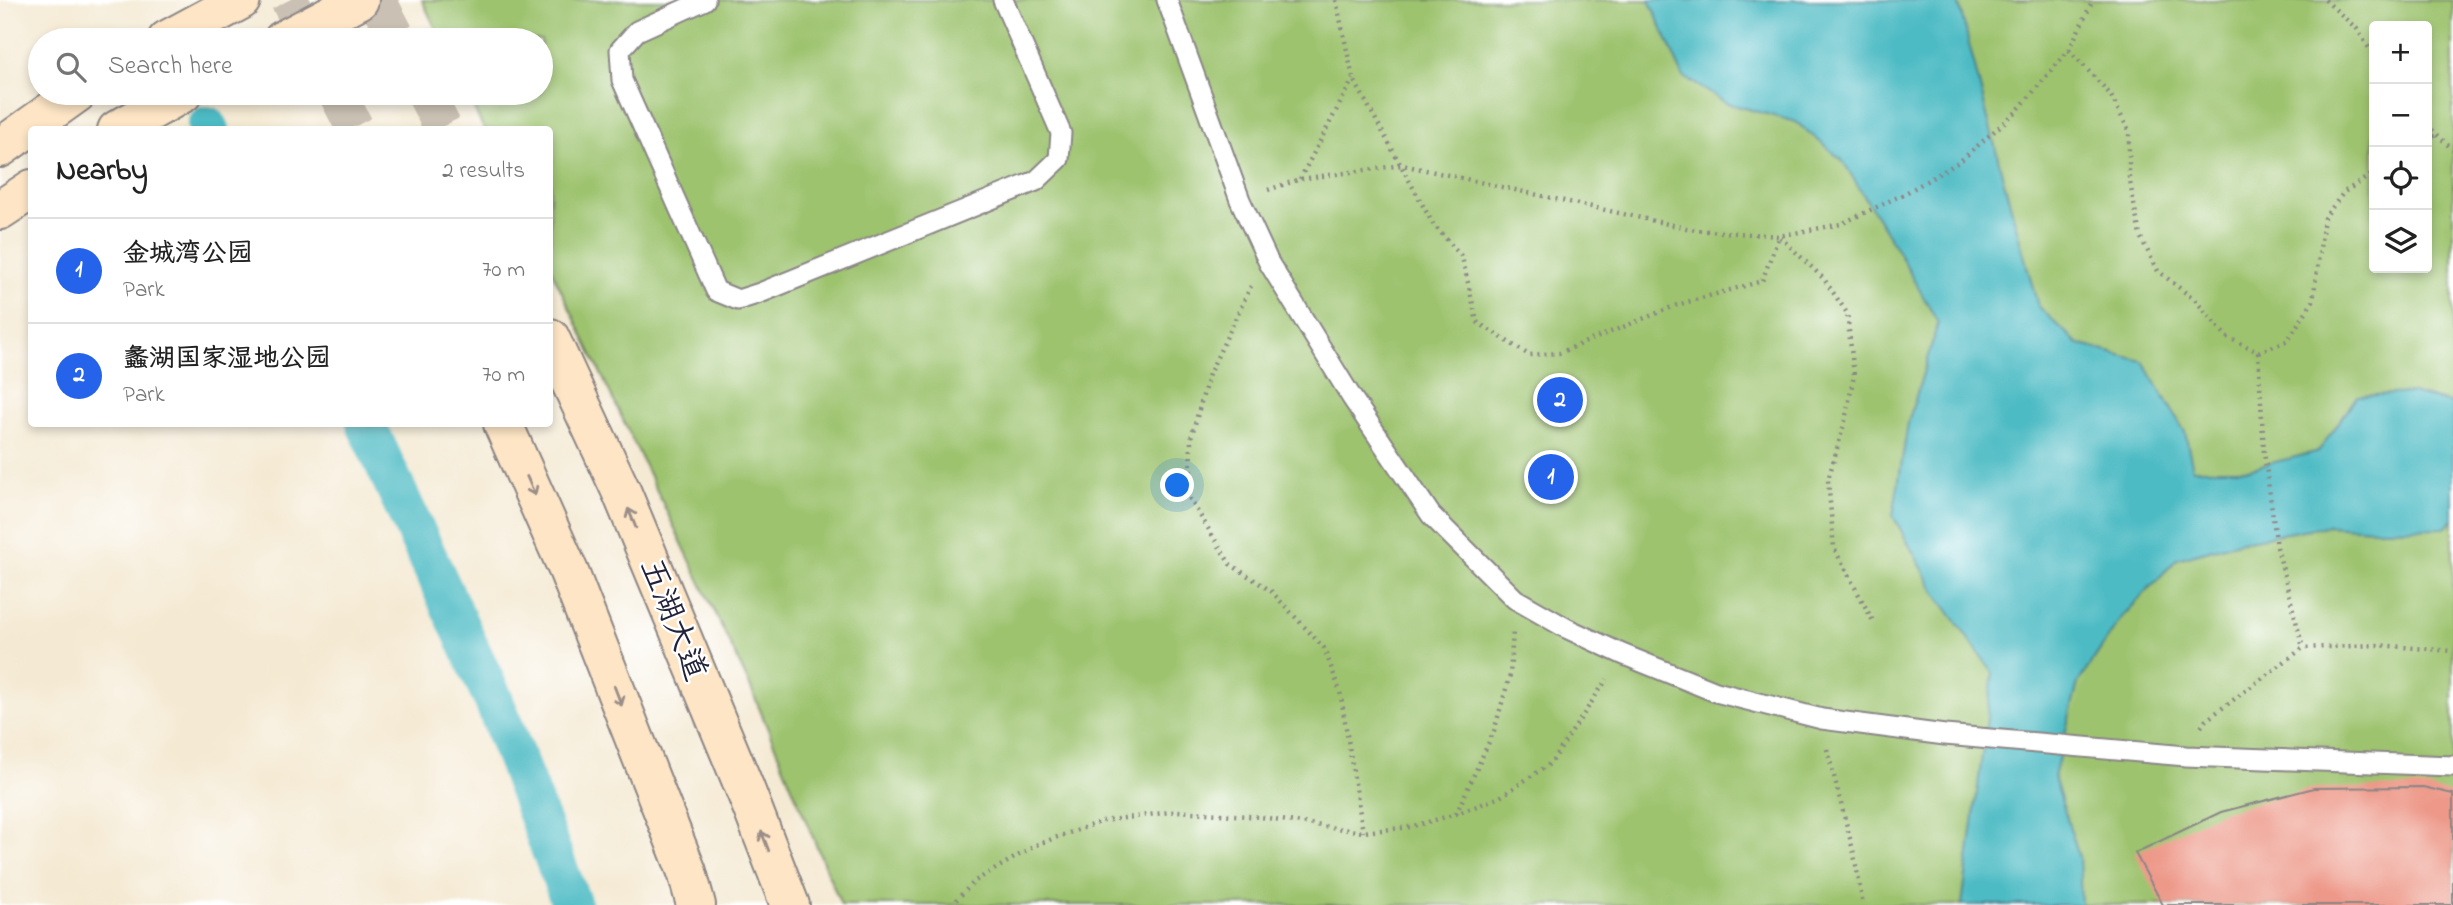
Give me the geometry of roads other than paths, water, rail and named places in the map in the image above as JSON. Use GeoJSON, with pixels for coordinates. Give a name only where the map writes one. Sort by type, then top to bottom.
{"type":"FeatureCollection","features":[{"type":"Feature","properties":{"kind":"main road"},"geometry":{"type":"LineString","coordinates":[[189,28],[241,0]]}},
{"type":"Feature","properties":{"kind":"main road"},"geometry":{"type":"LineString","coordinates":[[306,28],[359,0]]}},
{"type":"Feature","properties":{"kind":"main road"},"geometry":{"type":"LineString","coordinates":[[31,126],[60,105]]}},
{"type":"Feature","properties":{"kind":"main road"},"geometry":{"type":"LineString","coordinates":[[124,126],[162,105]]}},
{"type":"Feature","properties":{"kind":"main road"},"geometry":{"type":"LineString","coordinates":[[0,148],[28,128]]}},
{"type":"Feature","properties":{"kind":"main road"},"geometry":{"type":"LineString","coordinates":[[0,211],[28,192]]}},
{"type":"Feature","properties":{"kind":"main road","name":"五湖大道"},"geometry":{"type":"LineString","coordinates":[[553,344],[622,493],[745,789],[790,905]]}},
{"type":"Feature","properties":{"kind":"main road"},"geometry":{"type":"LineString","coordinates":[[504,427],[569,572],[687,872],[696,905]]}},
{"type":"Feature","properties":{"kind":"lane"},"geometry":{"type":"LineString","coordinates":[[705,0],[637,31],[620,50],[622,80],[716,291],[738,300],[1036,181],[1059,159],[1061,133],[1003,0]]}},
{"type":"Feature","properties":{"kind":"lane"},"geometry":{"type":"LineString","coordinates":[[1167,0],[1240,200],[1269,263],[1352,398],[1431,515],[1515,598],[1566,628],[1716,692],[1822,719],[1945,735],[2186,756],[2453,766]]}},
{"type":"Feature","properties":{"kind":"water"},"geometry":{"type":"Polygon","coordinates":[[[1649,0],[1958,0],[2038,306],[2078,344],[2143,361],[2185,432],[2193,469],[2248,469],[2319,451],[2357,396],[2412,393],[2453,404],[2453,520],[2445,528],[2375,529],[2326,526],[2242,541],[2177,559],[2122,617],[2078,683],[2054,777],[2079,857],[2081,905],[1962,905],[1993,673],[1937,595],[1893,516],[1908,423],[1938,323],[1842,160],[1796,122],[1726,103],[1683,76],[1649,0]]]}},
{"type":"Feature","properties":{"kind":"waterway"},"geometry":{"type":"LineString","coordinates":[[367,427],[494,701],[572,905]]}},
{"type":"Feature","properties":{"kind":"tunnel"},"geometry":{"type":"LineString","coordinates":[[289,0],[304,28]]}},
{"type":"Feature","properties":{"kind":"tunnel"},"geometry":{"type":"LineString","coordinates":[[377,0],[392,28]]}},
{"type":"Feature","properties":{"kind":"tunnel"},"geometry":{"type":"LineString","coordinates":[[343,105],[354,126]]}},
{"type":"Feature","properties":{"kind":"tunnel"},"geometry":{"type":"LineString","coordinates":[[431,105],[442,126]]}},
{"type":"Feature","properties":{"kind":"place","name":"蠡湖国家湿地公园"},"geometry":{"type":"Point","coordinates":[1560,400]}},
{"type":"Feature","properties":{"kind":"place","name":"金城湾公园"},"geometry":{"type":"Point","coordinates":[1551,477]}}]}
